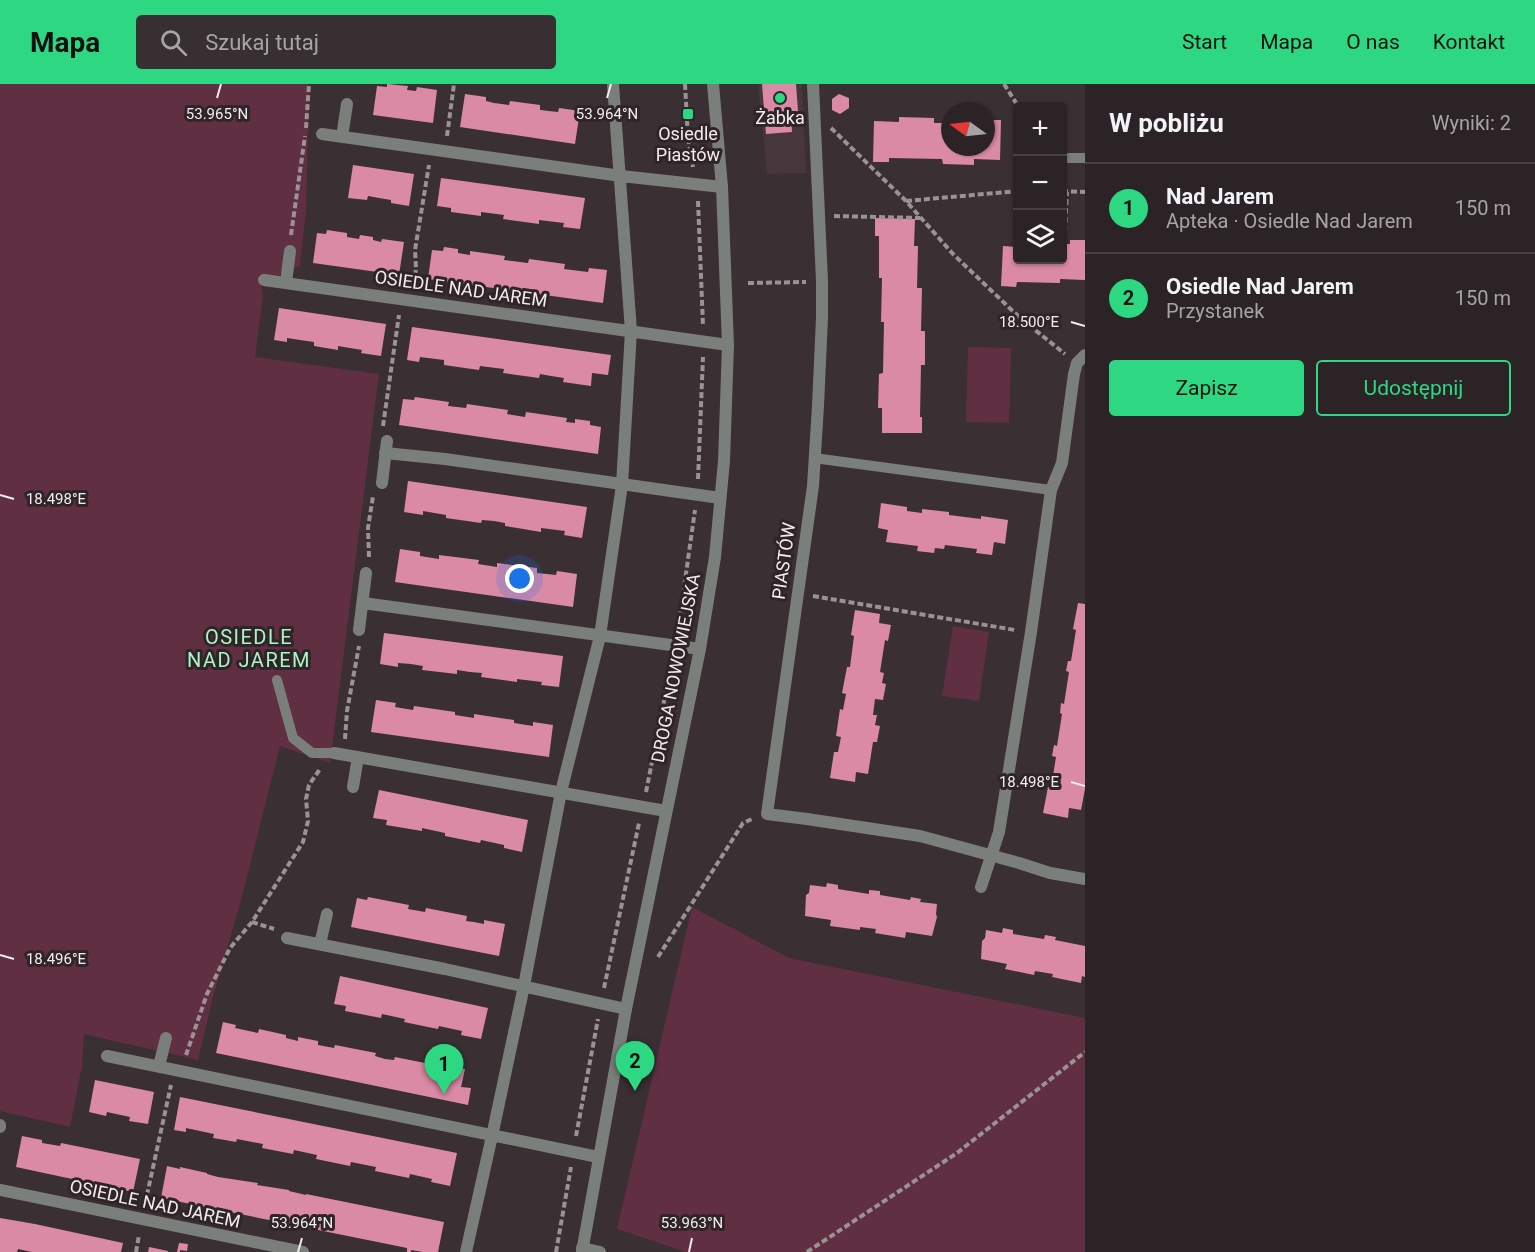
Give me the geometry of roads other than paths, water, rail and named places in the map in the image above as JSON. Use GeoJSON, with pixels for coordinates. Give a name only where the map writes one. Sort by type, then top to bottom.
{"type":"FeatureCollection","features":[{"type":"Feature","properties":{"kind":"street"},"geometry":{"type":"LineString","coordinates":[[466,1252],[524,986],[561,792],[600,636],[622,485],[631,331],[613,84]]}},
{"type":"Feature","properties":{"kind":"street","name":"DROGA NOWOWIEJSKA"},"geometry":{"type":"LineString","coordinates":[[582,1250],[626,1009],[700,649],[715,557],[724,460],[728,345],[722,187],[713,84]]}},
{"type":"Feature","properties":{"kind":"street","name":"PIASTÓW"},"geometry":{"type":"LineString","coordinates":[[813,84],[822,281],[813,486],[767,814],[920,836],[991,856]]}},
{"type":"Feature","properties":{"kind":"street"},"geometry":{"type":"LineString","coordinates":[[342,137],[347,104]]}},
{"type":"Feature","properties":{"kind":"street"},"geometry":{"type":"LineString","coordinates":[[322,134],[621,176],[722,187]]}},
{"type":"Feature","properties":{"kind":"street"},"geometry":{"type":"LineString","coordinates":[[286,283],[290,251]]}},
{"type":"Feature","properties":{"kind":"street","name":"OSIEDLE NAD JAREM"},"geometry":{"type":"LineString","coordinates":[[264,280],[728,345]]}},
{"type":"Feature","properties":{"kind":"street"},"geometry":{"type":"LineString","coordinates":[[981,887],[999,832],[1051,490],[1062,463],[1074,374],[1081,359]]}},
{"type":"Feature","properties":{"kind":"street"},"geometry":{"type":"LineString","coordinates":[[382,483],[386,447],[445,459],[720,498]]}},
{"type":"Feature","properties":{"kind":"street"},"geometry":{"type":"LineString","coordinates":[[359,630],[366,573]]}},
{"type":"Feature","properties":{"kind":"street"},"geometry":{"type":"LineString","coordinates":[[363,603],[700,649]]}},
{"type":"Feature","properties":{"kind":"street"},"geometry":{"type":"LineString","coordinates":[[338,754],[666,811]]}},
{"type":"Feature","properties":{"kind":"street"},"geometry":{"type":"LineString","coordinates":[[353,787],[358,757]]}},
{"type":"Feature","properties":{"kind":"street"},"geometry":{"type":"LineString","coordinates":[[991,856],[1050,873],[1085,879]]}},
{"type":"Feature","properties":{"kind":"street"},"geometry":{"type":"LineString","coordinates":[[320,944],[327,914]]}},
{"type":"Feature","properties":{"kind":"street"},"geometry":{"type":"LineString","coordinates":[[287,938],[626,1009]]}},
{"type":"Feature","properties":{"kind":"street"},"geometry":{"type":"LineString","coordinates":[[159,1066],[166,1038]]}},
{"type":"Feature","properties":{"kind":"street"},"geometry":{"type":"LineString","coordinates":[[107,1056],[598,1157]]}},
{"type":"Feature","properties":{"kind":"street","name":"OSIEDLE NAD JAREM"},"geometry":{"type":"LineString","coordinates":[[0,1190],[303,1252]]}},
{"type":"Feature","properties":{"kind":"street"},"geometry":{"type":"LineString","coordinates":[[582,1250],[600,1252]]}},
{"type":"Feature","properties":{"kind":"lane"},"geometry":{"type":"LineString","coordinates":[[1067,158],[1085,158]]}},
{"type":"Feature","properties":{"kind":"lane"},"geometry":{"type":"LineString","coordinates":[[814,458],[1051,490]]}},
{"type":"Feature","properties":{"kind":"lane"},"geometry":{"type":"LineString","coordinates":[[277,680],[293,738],[312,753],[338,754]]}},
{"type":"Feature","properties":{"kind":"place","name":"Żabka"},"geometry":{"type":"Point","coordinates":[780,98]}},
{"type":"Feature","properties":{"kind":"place","name":"Osiedle Piastów"},"geometry":{"type":"Point","coordinates":[688,114]}},
{"type":"Feature","properties":{"kind":"place","name":"Osiedle Nad Jarem"},"geometry":{"type":"Point","coordinates":[635,1091]}},
{"type":"Feature","properties":{"kind":"place","name":"Nad Jarem"},"geometry":{"type":"Point","coordinates":[444,1094]}},
{"type":"Feature","properties":{"kind":"district","name":"OSIEDLE NAD JAREM"},"geometry":{"type":"Point","coordinates":[249,648]}}]}
